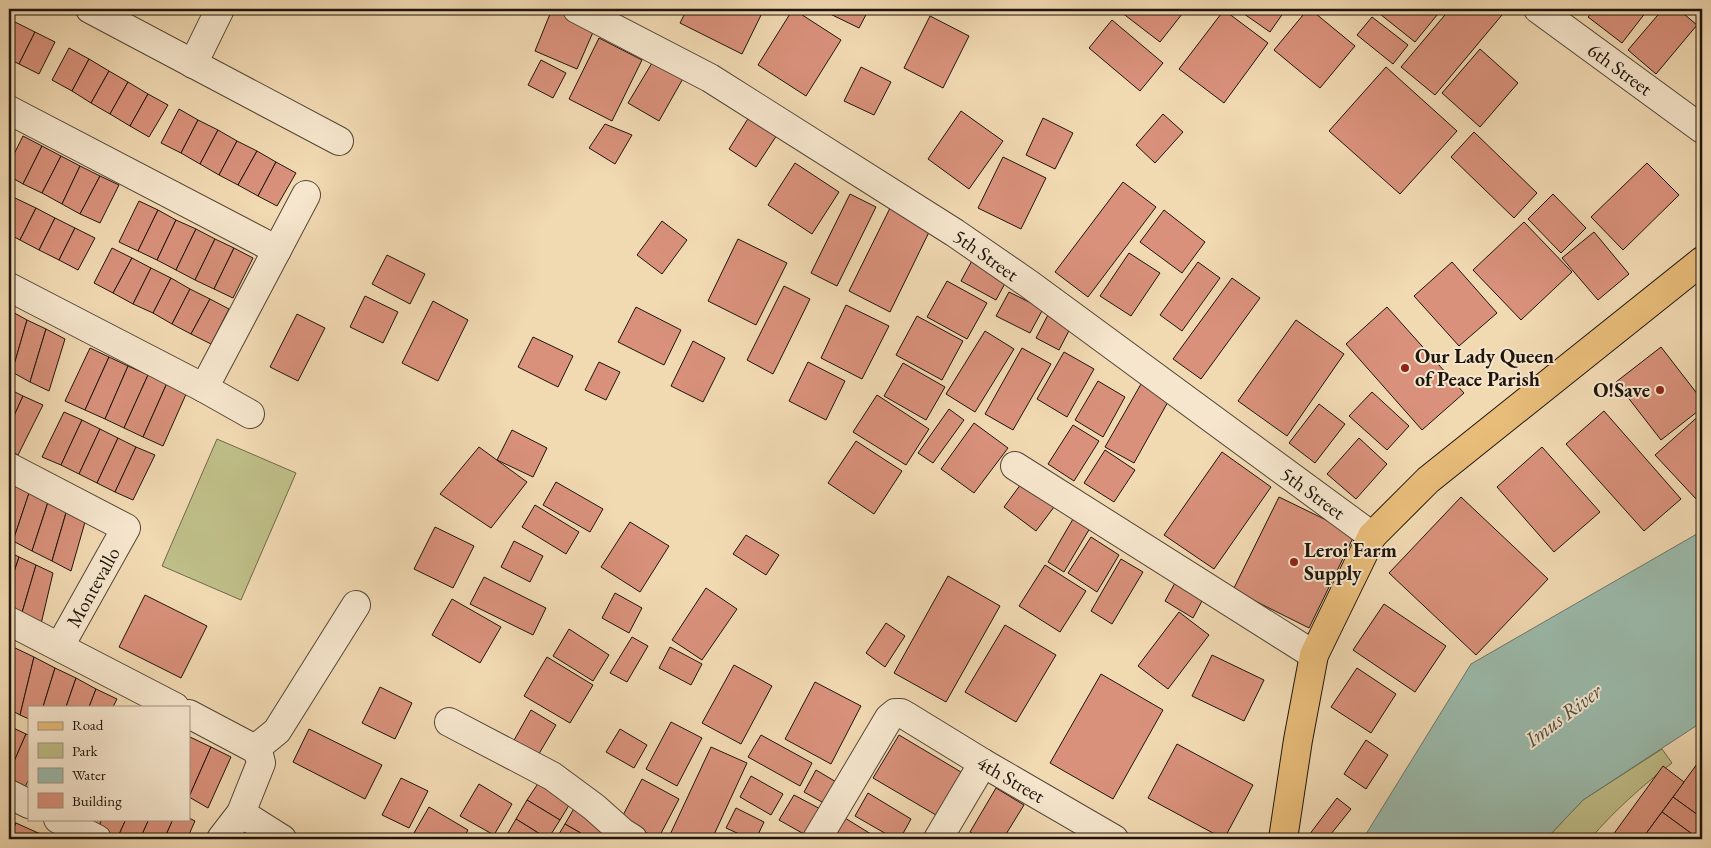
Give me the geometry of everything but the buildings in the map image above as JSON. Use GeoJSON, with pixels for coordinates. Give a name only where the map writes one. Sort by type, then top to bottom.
{"type":"FeatureCollection","features":[{"type":"Feature","properties":{"kind":"main road"},"geometry":{"type":"LineString","coordinates":[[1283,839],[1298,740],[1314,655],[1372,536],[1428,480],[1702,261]]}},
{"type":"Feature","properties":{"kind":"street"},"geometry":{"type":"LineString","coordinates":[[90,9],[339,141]]}},
{"type":"Feature","properties":{"kind":"street"},"geometry":{"type":"LineString","coordinates":[[193,64],[220,9]]}},
{"type":"Feature","properties":{"kind":"street","name":"5th Street"},"geometry":{"type":"LineString","coordinates":[[577,9],[710,78],[955,233],[1045,296],[1372,536]]}},
{"type":"Feature","properties":{"kind":"street","name":"6th Street"},"geometry":{"type":"LineString","coordinates":[[1538,9],[1702,129]]}},
{"type":"Feature","properties":{"kind":"street"},"geometry":{"type":"LineString","coordinates":[[9,110],[276,250]]}},
{"type":"Feature","properties":{"kind":"street"},"geometry":{"type":"LineString","coordinates":[[204,388],[306,195]]}},
{"type":"Feature","properties":{"kind":"street"},"geometry":{"type":"LineString","coordinates":[[9,287],[204,388],[250,414]]}},
{"type":"Feature","properties":{"kind":"street"},"geometry":{"type":"LineString","coordinates":[[1015,466],[1314,655]]}},
{"type":"Feature","properties":{"kind":"street","name":"Montevallo"},"geometry":{"type":"LineString","coordinates":[[9,467],[126,528],[60,646]]}},
{"type":"Feature","properties":{"kind":"street"},"geometry":{"type":"LineString","coordinates":[[255,749],[277,731],[356,605]]}},
{"type":"Feature","properties":{"kind":"street"},"geometry":{"type":"LineString","coordinates":[[9,621],[173,706]]}},
{"type":"Feature","properties":{"kind":"street","name":"4th Street"},"geometry":{"type":"LineString","coordinates":[[817,839],[889,718],[895,713],[901,713],[908,717],[1114,839]]}},
{"type":"Feature","properties":{"kind":"street"},"geometry":{"type":"LineString","coordinates":[[190,715],[255,749],[261,763],[241,813],[221,839]]}},
{"type":"Feature","properties":{"kind":"street"},"geometry":{"type":"LineString","coordinates":[[449,722],[552,776],[633,839]]}},
{"type":"Feature","properties":{"kind":"street"},"geometry":{"type":"LineString","coordinates":[[938,839],[983,763]]}},
{"type":"Feature","properties":{"kind":"street"},"geometry":{"type":"LineString","coordinates":[[9,794],[28,804]]}},
{"type":"Feature","properties":{"kind":"street"},"geometry":{"type":"LineString","coordinates":[[241,813],[282,839]]}},
{"type":"Feature","properties":{"kind":"street"},"geometry":{"type":"LineString","coordinates":[[60,820],[98,839]]}},
{"type":"Feature","properties":{"kind":"green space"},"geometry":{"type":"Polygon","coordinates":[[[217,439],[296,473],[241,600],[162,566],[217,439]]]}},
{"type":"Feature","properties":{"kind":"green space"},"geometry":{"type":"Polygon","coordinates":[[[1662,749],[1672,763],[1629,799],[1590,839],[1546,839],[1583,800],[1662,749]]]}},
{"type":"Feature","properties":{"kind":"water","name":"Imus River"},"geometry":{"type":"Polygon","coordinates":[[[1702,531],[1702,722],[1583,800],[1546,839],[1363,839],[1471,664],[1702,531]]]}},
{"type":"Feature","properties":{"kind":"place","name":"Our Lady Queen of Peace Parish"},"geometry":{"type":"Point","coordinates":[1405,368]}},
{"type":"Feature","properties":{"kind":"place","name":"O!Save"},"geometry":{"type":"Point","coordinates":[1660,390]}},
{"type":"Feature","properties":{"kind":"place","name":"Leroi Farm Supply"},"geometry":{"type":"Point","coordinates":[1294,562]}}]}
